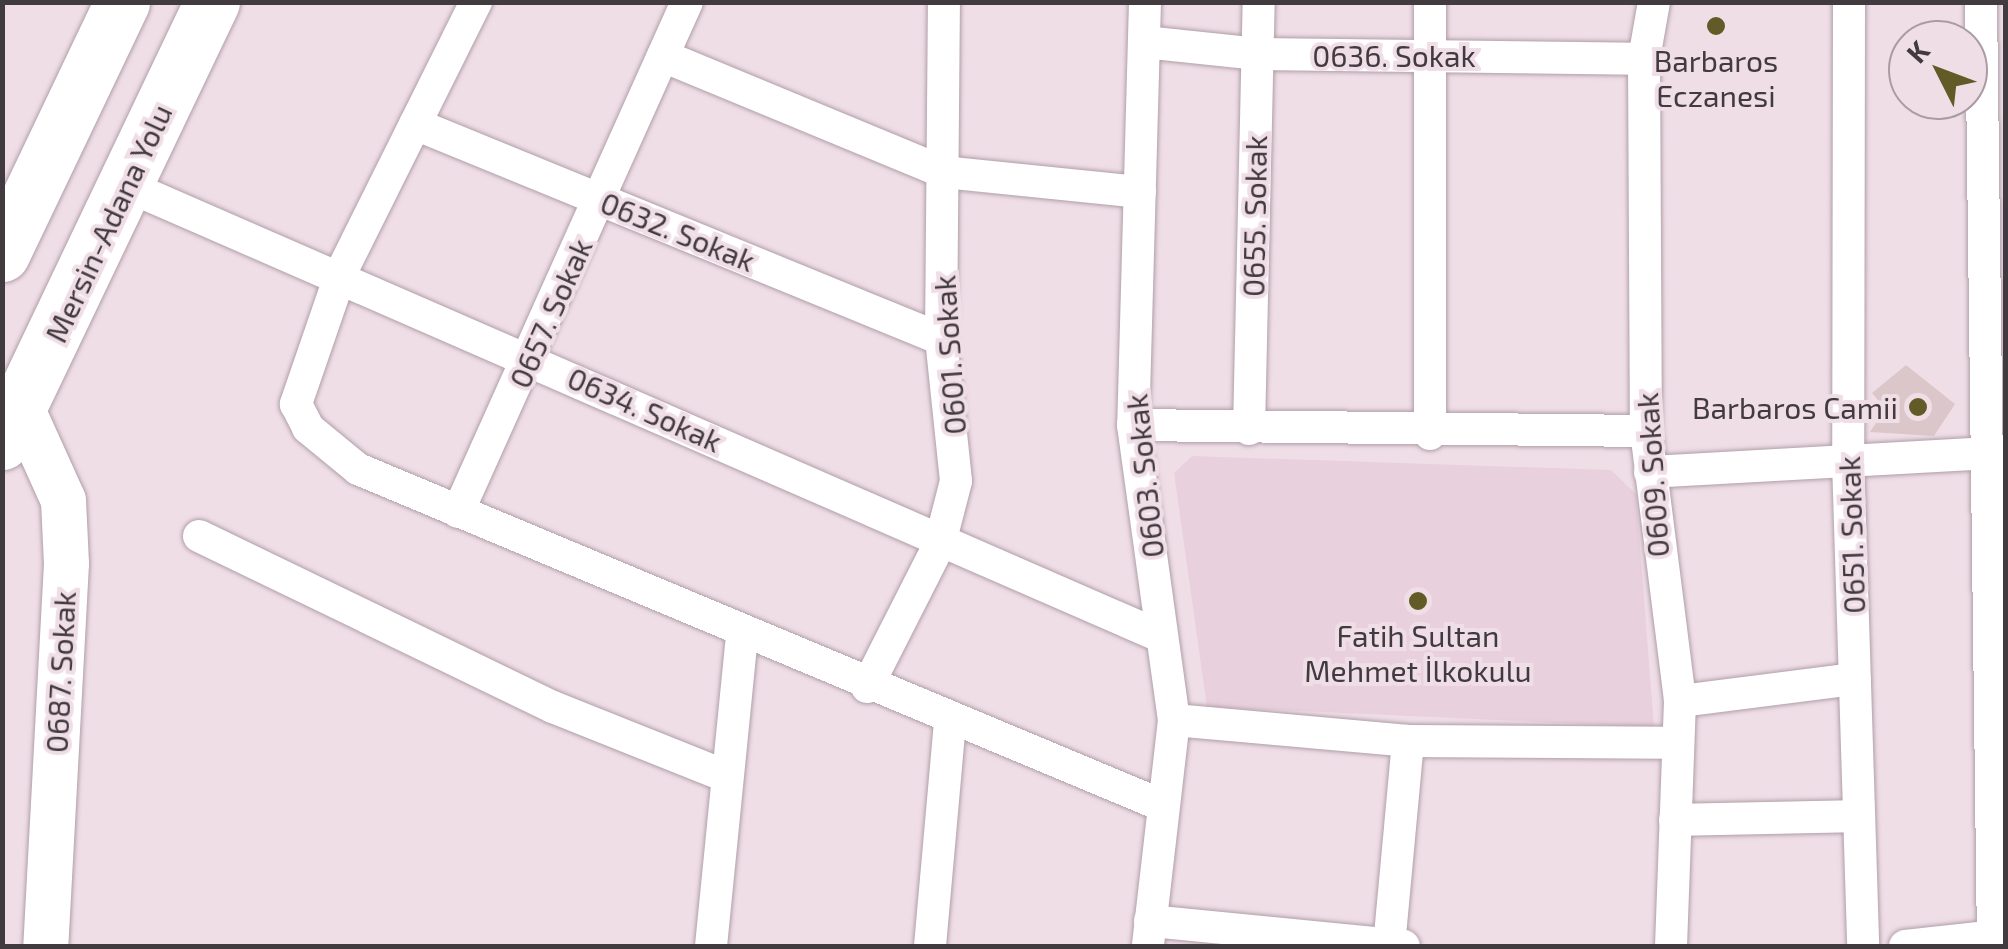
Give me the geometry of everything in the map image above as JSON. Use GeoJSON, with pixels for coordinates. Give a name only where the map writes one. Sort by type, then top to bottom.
{"type":"FeatureCollection","features":[{"type":"Feature","properties":{"kind":"highway"},"geometry":{"type":"LineString","coordinates":[[8,224],[122,2]]}},
{"type":"Feature","properties":{"kind":"highway","name":"Mersin-Adana Yolu"},"geometry":{"type":"LineString","coordinates":[[12,424],[212,2]]}},
{"type":"Feature","properties":{"kind":"street"},"geometry":{"type":"LineString","coordinates":[[476,2],[342,272],[296,404],[308,428],[358,469],[867,688],[1158,804]]}},
{"type":"Feature","properties":{"kind":"street","name":"0657. Sokak"},"geometry":{"type":"LineString","coordinates":[[458,512],[531,358],[687,2]]}},
{"type":"Feature","properties":{"kind":"street","name":"0601. Sokak"},"geometry":{"type":"LineString","coordinates":[[867,688],[940,543],[956,481],[941,339],[944,2]]}},
{"type":"Feature","properties":{"kind":"street","name":"0603. Sokak"},"geometry":{"type":"LineString","coordinates":[[1145,2],[1134,425],[1174,720],[1158,804],[1149,934]]}},
{"type":"Feature","properties":{"kind":"street","name":"0655. Sokak"},"geometry":{"type":"LineString","coordinates":[[1249,428],[1259,2]]}},
{"type":"Feature","properties":{"kind":"street"},"geometry":{"type":"LineString","coordinates":[[1430,2],[1430,434]]}},
{"type":"Feature","properties":{"kind":"street","name":"0609. Sokak"},"geometry":{"type":"LineString","coordinates":[[1654,2],[1644,59],[1646,431],[1680,701],[1672,946]]}},
{"type":"Feature","properties":{"kind":"street","name":"0651. Sokak"},"geometry":{"type":"LineString","coordinates":[[1849,2],[1848,461],[1863,946]]}},
{"type":"Feature","properties":{"kind":"street"},"geometry":{"type":"LineString","coordinates":[[1905,946],[1997,940],[1996,453],[1981,2]]}},
{"type":"Feature","properties":{"kind":"street","name":"0636. Sokak"},"geometry":{"type":"LineString","coordinates":[[1144,42],[1258,54],[1644,59]]}},
{"type":"Feature","properties":{"kind":"street"},"geometry":{"type":"LineString","coordinates":[[663,56],[943,172],[1140,192]]}},
{"type":"Feature","properties":{"kind":"street","name":"0632. Sokak"},"geometry":{"type":"LineString","coordinates":[[415,124],[941,339]]}},
{"type":"Feature","properties":{"kind":"street","name":"0634. Sokak"},"geometry":{"type":"LineString","coordinates":[[126,186],[342,272],[940,543],[1162,637]]}},
{"type":"Feature","properties":{"kind":"street","name":"0687. Sokak"},"geometry":{"type":"LineString","coordinates":[[12,424],[63,500],[66,564],[45,946]]}},
{"type":"Feature","properties":{"kind":"street"},"geometry":{"type":"LineString","coordinates":[[1134,425],[1430,434],[1646,431]]}},
{"type":"Feature","properties":{"kind":"street"},"geometry":{"type":"LineString","coordinates":[[1650,472],[1996,453]]}},
{"type":"Feature","properties":{"kind":"street"},"geometry":{"type":"LineString","coordinates":[[199,536],[553,706],[723,775]]}},
{"type":"Feature","properties":{"kind":"street"},"geometry":{"type":"LineString","coordinates":[[711,946],[723,775],[742,635]]}},
{"type":"Feature","properties":{"kind":"street"},"geometry":{"type":"LineString","coordinates":[[1680,701],[1855,679]]}},
{"type":"Feature","properties":{"kind":"street"},"geometry":{"type":"LineString","coordinates":[[1174,720],[1408,741],[1676,743]]}},
{"type":"Feature","properties":{"kind":"street"},"geometry":{"type":"LineString","coordinates":[[930,946],[950,722]]}},
{"type":"Feature","properties":{"kind":"street"},"geometry":{"type":"LineString","coordinates":[[1149,934],[1394,946],[1408,741]]}},
{"type":"Feature","properties":{"kind":"street"},"geometry":{"type":"LineString","coordinates":[[1674,820],[1859,816]]}},
{"type":"Feature","properties":{"kind":"shaded area","name":"Fatih Sultan Mehmet İlkokulu"},"geometry":{"type":"Polygon","coordinates":[[[1192,456],[1611,470],[1636,494],[1654,727],[1207,707],[1174,473],[1192,456]]]}},
{"type":"Feature","properties":{"kind":"building","name":"Barbaros Camii"},"geometry":{"type":"Polygon","coordinates":[[[1906,365],[1955,404],[1934,436],[1870,432],[1885,409],[1872,393],[1906,365]]]}},
{"type":"Feature","properties":{"kind":"place","name":"Barbaros Eczanesi"},"geometry":{"type":"Point","coordinates":[1716,26]}},
{"type":"Feature","properties":{"kind":"place","name":"Barbaros Camii"},"geometry":{"type":"Point","coordinates":[1918,407]}},
{"type":"Feature","properties":{"kind":"place","name":"Fatih Sultan Mehmet İlkokulu"},"geometry":{"type":"Point","coordinates":[1418,601]}}]}
